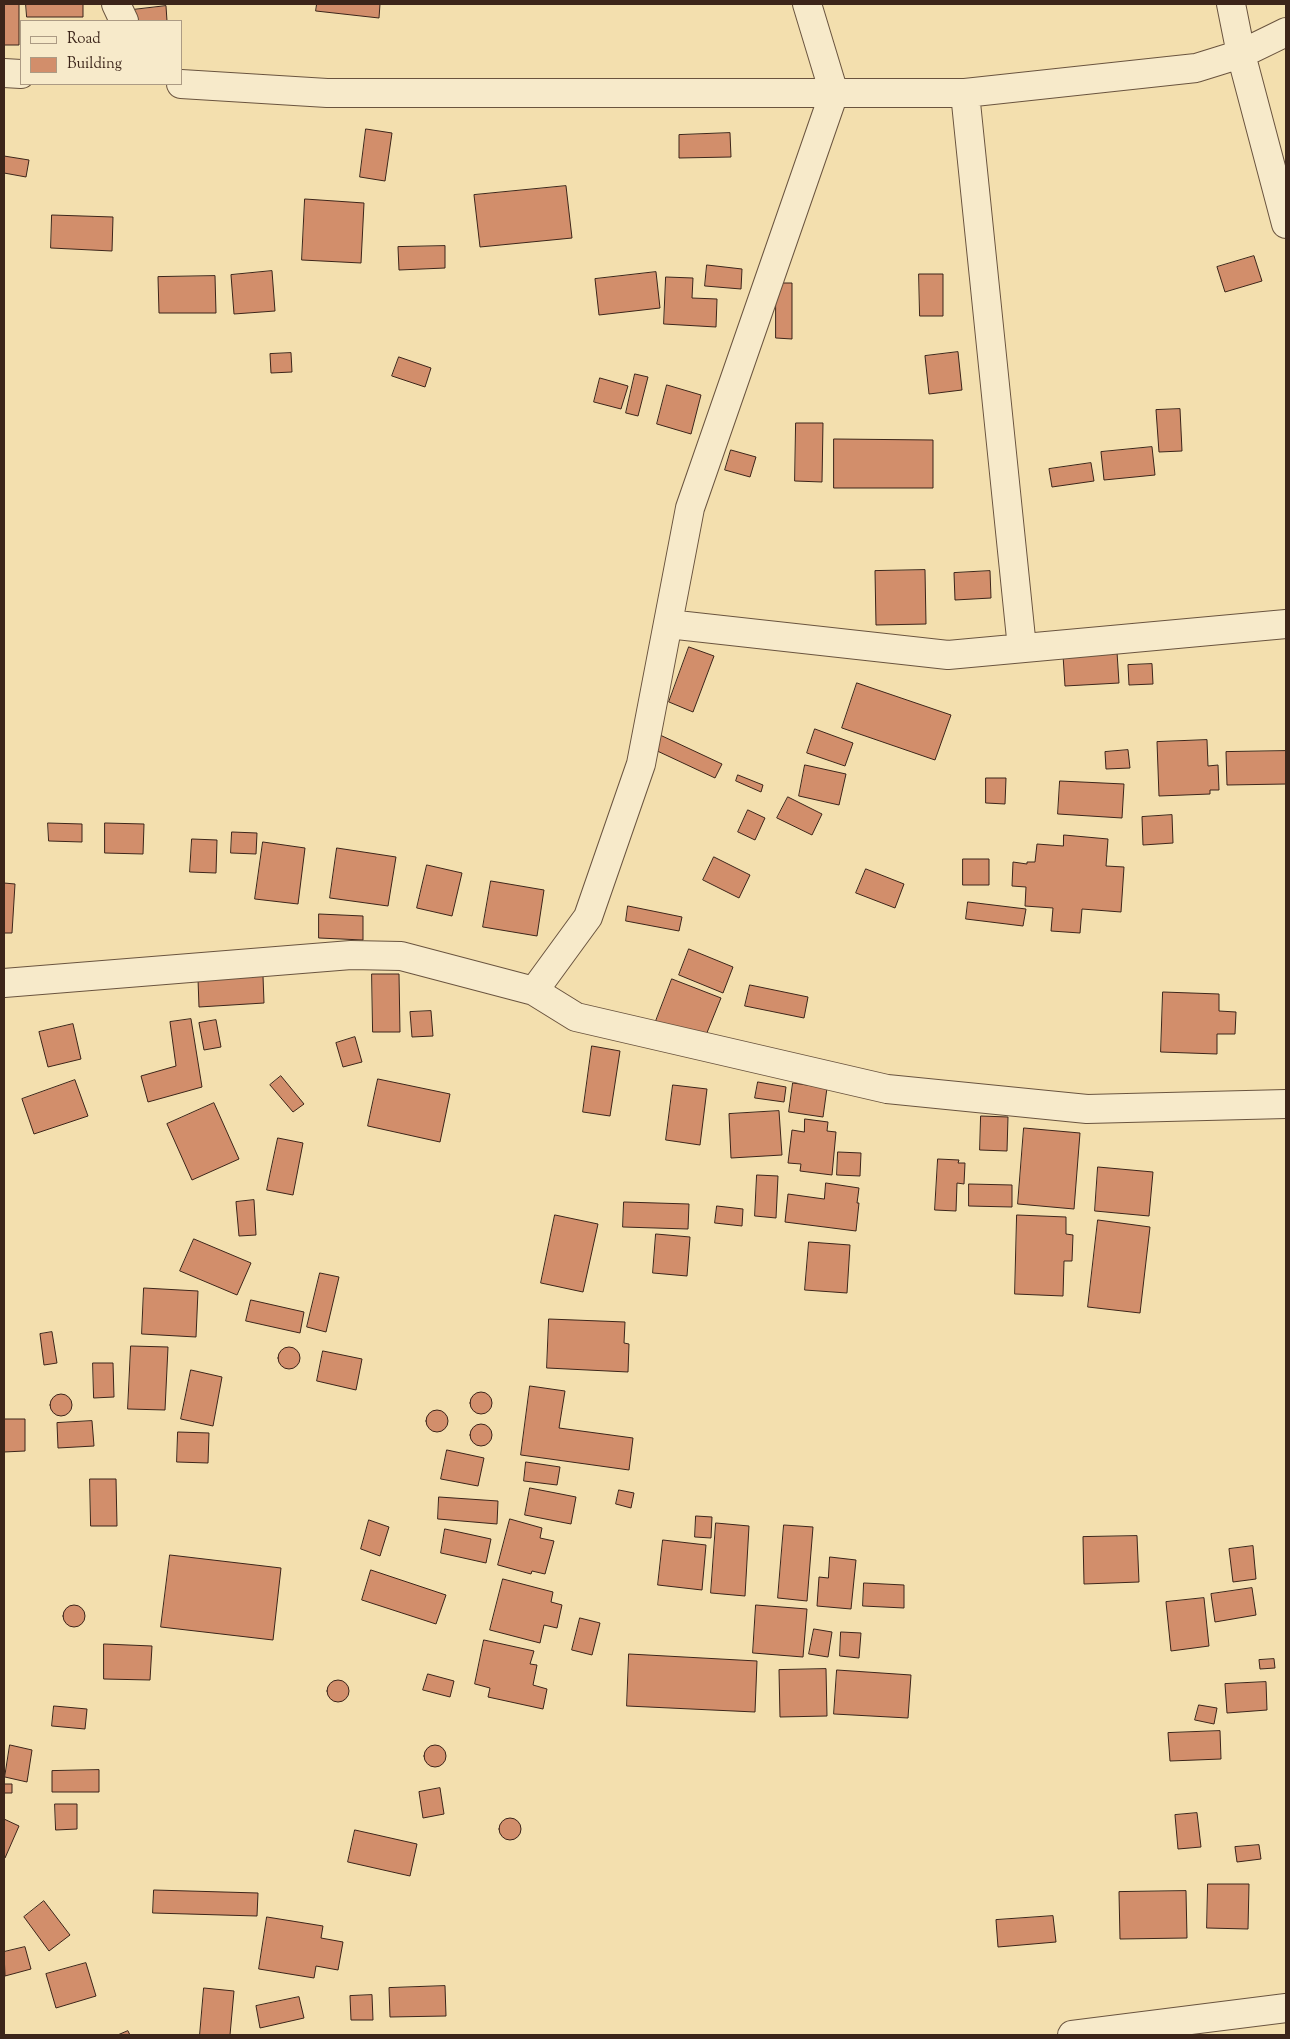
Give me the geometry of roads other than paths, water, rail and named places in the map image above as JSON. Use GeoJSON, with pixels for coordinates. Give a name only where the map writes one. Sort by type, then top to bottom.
{"type":"FeatureCollection","features":[{"type":"Feature","properties":{"kind":"street"},"geometry":{"type":"LineString","coordinates":[[116,4],[124,20]]}},
{"type":"Feature","properties":{"kind":"street"},"geometry":{"type":"LineString","coordinates":[[534,991],[588,917],[642,764],[690,508],[834,93],[808,4]]}},
{"type":"Feature","properties":{"kind":"street"},"geometry":{"type":"LineString","coordinates":[[1230,4],[1241,54],[1286,224]]}},
{"type":"Feature","properties":{"kind":"street"},"geometry":{"type":"LineString","coordinates":[[182,84],[327,93],[965,93],[1196,68],[1241,54],[1286,32]]}},
{"type":"Feature","properties":{"kind":"street"},"geometry":{"type":"LineString","coordinates":[[4,73],[20,74]]}},
{"type":"Feature","properties":{"kind":"street"},"geometry":{"type":"LineString","coordinates":[[965,93],[1022,648]]}},
{"type":"Feature","properties":{"kind":"street"},"geometry":{"type":"LineString","coordinates":[[668,624],[948,655],[1286,624]]}},
{"type":"Feature","properties":{"kind":"street"},"geometry":{"type":"LineString","coordinates":[[4,984],[351,955],[401,956],[534,991],[576,1017],[887,1089],[1087,1109],[1286,1104]]}},
{"type":"Feature","properties":{"kind":"street"},"geometry":{"type":"LineString","coordinates":[[1072,2035],[1286,2008]]}}]}
